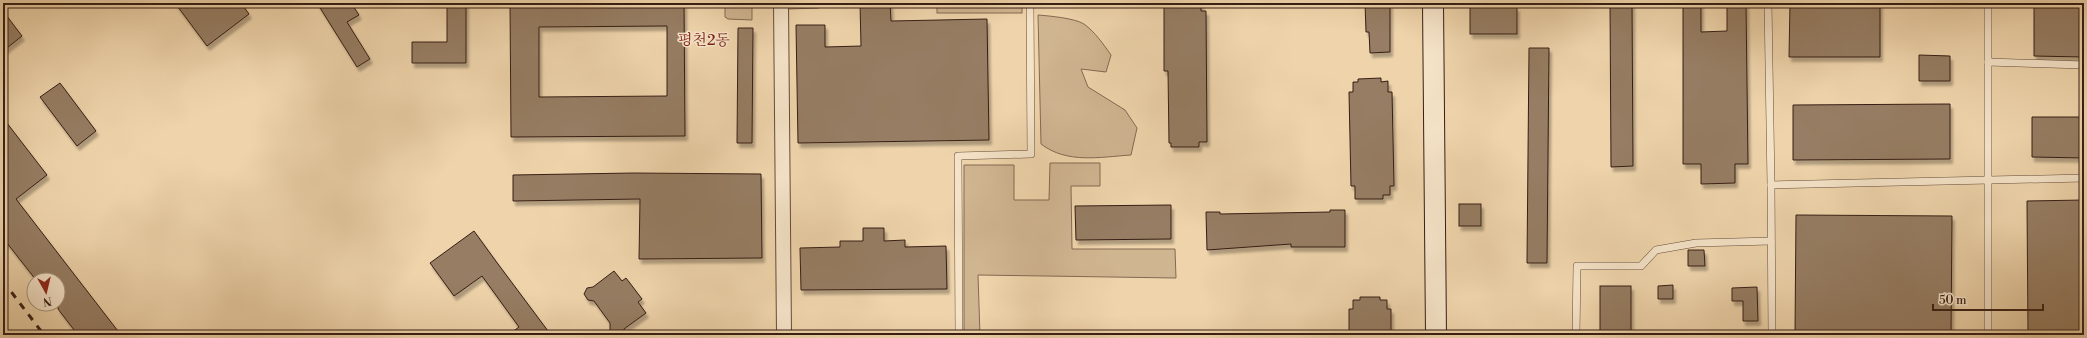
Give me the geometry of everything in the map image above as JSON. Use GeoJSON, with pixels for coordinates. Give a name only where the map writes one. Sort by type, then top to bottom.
{"type":"FeatureCollection","features":[{"type":"Feature","properties":{"kind":"street"},"geometry":{"type":"LineString","coordinates":[[781,3],[784,335]]}},
{"type":"Feature","properties":{"kind":"street"},"geometry":{"type":"LineString","coordinates":[[1434,3],[1436,335]]}},
{"type":"Feature","properties":{"kind":"lane"},"geometry":{"type":"LineString","coordinates":[[959,335],[958,156],[1031,154],[1030,3]]}},
{"type":"Feature","properties":{"kind":"lane"},"geometry":{"type":"LineString","coordinates":[[1768,3],[1772,335]]}},
{"type":"Feature","properties":{"kind":"lane"},"geometry":{"type":"LineString","coordinates":[[1988,3],[1988,335]]}},
{"type":"Feature","properties":{"kind":"lane"},"geometry":{"type":"LineString","coordinates":[[1988,62],[2084,65]]}},
{"type":"Feature","properties":{"kind":"lane"},"geometry":{"type":"LineString","coordinates":[[1771,185],[2084,178]]}},
{"type":"Feature","properties":{"kind":"lane"},"geometry":{"type":"LineString","coordinates":[[1576,335],[1577,266],[1641,266],[1656,250],[1696,243],[1771,242]]}},
{"type":"Feature","properties":{"kind":"shaded area"},"geometry":{"type":"Polygon","coordinates":[[[725,3],[752,3],[752,20],[728,19],[725,17],[725,3]]]}},
{"type":"Feature","properties":{"kind":"shaded area"},"geometry":{"type":"Polygon","coordinates":[[[788,3],[819,3],[819,8],[788,9],[788,3]]]}},
{"type":"Feature","properties":{"kind":"shaded area"},"geometry":{"type":"Polygon","coordinates":[[[937,3],[1022,3],[1022,13],[937,13],[937,3]]]}},
{"type":"Feature","properties":{"kind":"shaded area"},"geometry":{"type":"Polygon","coordinates":[[[1038,15],[1068,19],[1084,24],[1096,35],[1111,55],[1106,72],[1081,69],[1088,87],[1125,110],[1137,128],[1131,155],[1096,158],[1073,157],[1051,150],[1041,144],[1038,15]]]}},
{"type":"Feature","properties":{"kind":"shaded area"},"geometry":{"type":"Polygon","coordinates":[[[1050,163],[1100,163],[1100,186],[1071,186],[1072,249],[1175,249],[1176,278],[978,275],[980,335],[964,335],[964,165],[1014,165],[1014,200],[1049,200],[1050,163]]]}},
{"type":"Feature","properties":{"kind":"building"},"geometry":{"type":"Polygon","coordinates":[[[175,3],[241,3],[249,14],[207,46],[175,3]]]}},
{"type":"Feature","properties":{"kind":"building"},"geometry":{"type":"Polygon","coordinates":[[[317,3],[351,3],[359,15],[347,22],[370,59],[357,67],[317,3]]]}},
{"type":"Feature","properties":{"kind":"building"},"geometry":{"type":"Polygon","coordinates":[[[447,3],[466,3],[466,63],[412,63],[412,42],[447,42],[447,3]]]}},
{"type":"Feature","properties":{"kind":"building"},"geometry":{"type":"Polygon","coordinates":[[[510,3],[684,3],[685,136],[511,137],[510,3]],[[667,26],[539,27],[539,97],[667,96],[667,26]]]}},
{"type":"Feature","properties":{"kind":"building"},"geometry":{"type":"Polygon","coordinates":[[[860,3],[890,3],[891,21],[987,19],[989,140],[798,143],[796,25],[825,25],[825,47],[861,46],[860,3]]]}},
{"type":"Feature","properties":{"kind":"building"},"geometry":{"type":"Polygon","coordinates":[[[1201,3],[1201,11],[1206,11],[1207,142],[1199,142],[1199,147],[1171,147],[1171,143],[1169,143],[1168,71],[1164,71],[1164,4],[1201,3]]]}},
{"type":"Feature","properties":{"kind":"building"},"geometry":{"type":"Polygon","coordinates":[[[1365,3],[1390,3],[1390,52],[1370,53],[1369,32],[1366,32],[1365,3]]]}},
{"type":"Feature","properties":{"kind":"building"},"geometry":{"type":"Polygon","coordinates":[[[1610,3],[1632,3],[1633,166],[1611,167],[1610,3]]]}},
{"type":"Feature","properties":{"kind":"building"},"geometry":{"type":"Polygon","coordinates":[[[1683,3],[1701,3],[1701,32],[1727,31],[1727,3],[1746,3],[1748,164],[1735,164],[1735,183],[1701,184],[1701,164],[1683,164],[1683,3]]]}},
{"type":"Feature","properties":{"kind":"building"},"geometry":{"type":"Polygon","coordinates":[[[1790,3],[1880,3],[1880,57],[1789,57],[1790,3]]]}},
{"type":"Feature","properties":{"kind":"building"},"geometry":{"type":"Polygon","coordinates":[[[2034,3],[2084,3],[2084,57],[2034,56],[2034,3]]]}},
{"type":"Feature","properties":{"kind":"building"},"geometry":{"type":"Polygon","coordinates":[[[1470,7],[1517,7],[1517,34],[1470,34],[1470,7]]]}},
{"type":"Feature","properties":{"kind":"building"},"geometry":{"type":"Polygon","coordinates":[[[3,11],[22,36],[3,51],[3,11]]]}},
{"type":"Feature","properties":{"kind":"building"},"geometry":{"type":"Polygon","coordinates":[[[738,28],[753,28],[752,143],[737,143],[738,28]]]}},
{"type":"Feature","properties":{"kind":"building"},"geometry":{"type":"Polygon","coordinates":[[[1529,48],[1549,48],[1547,263],[1527,263],[1529,48]]]}},
{"type":"Feature","properties":{"kind":"building"},"geometry":{"type":"Polygon","coordinates":[[[1919,55],[1950,56],[1950,81],[1919,81],[1919,55]]]}},
{"type":"Feature","properties":{"kind":"building"},"geometry":{"type":"Polygon","coordinates":[[[1381,78],[1381,82],[1388,81],[1388,92],[1392,92],[1394,186],[1390,186],[1390,195],[1383,195],[1383,199],[1355,199],[1355,186],[1351,186],[1349,92],[1353,92],[1353,82],[1358,82],[1358,79],[1381,78]]]}},
{"type":"Feature","properties":{"kind":"building"},"geometry":{"type":"Polygon","coordinates":[[[60,83],[96,131],[77,146],[40,97],[60,83]]]}},
{"type":"Feature","properties":{"kind":"building"},"geometry":{"type":"Polygon","coordinates":[[[1950,104],[1950,159],[1793,160],[1793,105],[1950,104]]]}},
{"type":"Feature","properties":{"kind":"building"},"geometry":{"type":"Polygon","coordinates":[[[2032,117],[2084,117],[2084,158],[2032,157],[2032,117]]]}},
{"type":"Feature","properties":{"kind":"building"},"geometry":{"type":"Polygon","coordinates":[[[3,118],[47,175],[16,199],[121,335],[78,335],[60,312],[66,312],[66,272],[30,272],[3,238],[3,118]]]}},
{"type":"Feature","properties":{"kind":"building"},"geometry":{"type":"Polygon","coordinates":[[[633,173],[761,174],[762,258],[639,259],[640,199],[513,201],[513,175],[633,173]]]}},
{"type":"Feature","properties":{"kind":"building"},"geometry":{"type":"Polygon","coordinates":[[[2084,200],[2084,335],[2028,335],[2027,201],[2084,200]]]}},
{"type":"Feature","properties":{"kind":"building"},"geometry":{"type":"Polygon","coordinates":[[[1459,204],[1481,204],[1481,226],[1459,226],[1459,204]]]}},
{"type":"Feature","properties":{"kind":"building"},"geometry":{"type":"Polygon","coordinates":[[[1171,205],[1171,239],[1076,240],[1075,206],[1171,205]]]}},
{"type":"Feature","properties":{"kind":"building"},"geometry":{"type":"Polygon","coordinates":[[[1330,210],[1345,210],[1345,247],[1291,247],[1291,244],[1207,250],[1206,212],[1220,212],[1220,214],[1330,212],[1330,210]]]}},
{"type":"Feature","properties":{"kind":"building"},"geometry":{"type":"Polygon","coordinates":[[[1796,215],[1952,216],[1951,335],[1795,335],[1796,215]]]}},
{"type":"Feature","properties":{"kind":"building"},"geometry":{"type":"Polygon","coordinates":[[[863,228],[884,228],[884,241],[905,240],[905,247],[946,246],[947,289],[801,290],[800,248],[840,247],[840,241],[863,241],[863,228]]]}},
{"type":"Feature","properties":{"kind":"building"},"geometry":{"type":"Polygon","coordinates":[[[474,231],[551,335],[508,335],[519,327],[482,276],[454,296],[430,263],[474,231]]]}},
{"type":"Feature","properties":{"kind":"building"},"geometry":{"type":"Polygon","coordinates":[[[1688,250],[1704,250],[1705,266],[1688,266],[1688,250]]]}},
{"type":"Feature","properties":{"kind":"building"},"geometry":{"type":"Polygon","coordinates":[[[614,271],[622,281],[626,278],[642,299],[638,302],[646,313],[624,329],[623,335],[610,335],[610,323],[594,301],[588,300],[584,294],[587,288],[593,287],[614,271]]]}},
{"type":"Feature","properties":{"kind":"building"},"geometry":{"type":"Polygon","coordinates":[[[1673,285],[1673,299],[1658,299],[1658,286],[1673,285]]]}},
{"type":"Feature","properties":{"kind":"building"},"geometry":{"type":"Polygon","coordinates":[[[1600,286],[1631,286],[1631,335],[1600,335],[1600,286]]]}},
{"type":"Feature","properties":{"kind":"building"},"geometry":{"type":"Polygon","coordinates":[[[1757,287],[1758,321],[1743,321],[1743,301],[1732,301],[1732,288],[1757,287]]]}},
{"type":"Feature","properties":{"kind":"building"},"geometry":{"type":"Polygon","coordinates":[[[1360,297],[1380,297],[1380,300],[1387,300],[1387,309],[1391,309],[1391,331],[1387,331],[1387,335],[1353,335],[1353,331],[1349,331],[1349,309],[1353,309],[1353,300],[1360,300],[1360,297]]]}},
{"type":"Feature","properties":{"kind":"railway"},"geometry":{"type":"LineString","coordinates":[[3,281],[44,335]]}},
{"type":"Feature","properties":{"kind":"district","name":"평천2동"},"geometry":{"type":"Point","coordinates":[704,40]}}]}
